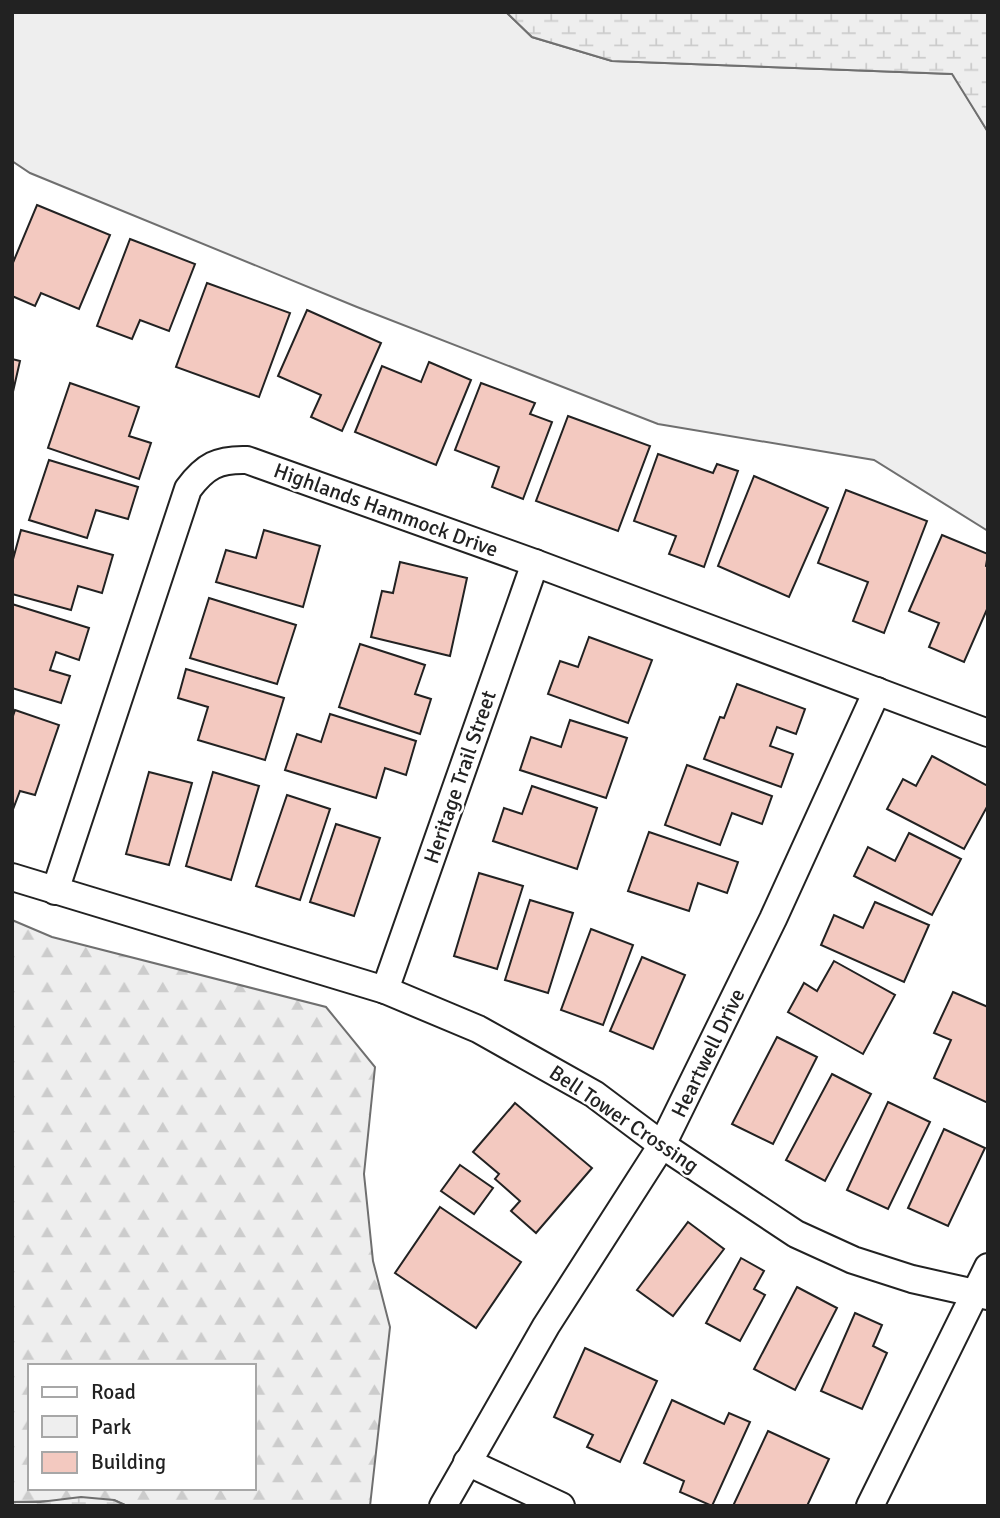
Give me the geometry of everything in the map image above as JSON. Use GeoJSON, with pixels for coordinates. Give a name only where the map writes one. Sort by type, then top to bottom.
{"type":"FeatureCollection","features":[{"type":"Feature","properties":{"kind":"street","name":"Highlands Hammock Drive"},"geometry":{"type":"LineString","coordinates":[[55,891],[188,489],[198,475],[212,465],[229,460],[247,460],[988,733]]}},
{"type":"Feature","properties":{"kind":"street","name":"Heritage Trail Street"},"geometry":{"type":"LineString","coordinates":[[385,990],[535,564]]}},
{"type":"Feature","properties":{"kind":"street","name":"Heartwell Drive"},"geometry":{"type":"LineString","coordinates":[[443,1506],[546,1326],[662,1145],[773,919],[877,691]]}},
{"type":"Feature","properties":{"kind":"street","name":"Bell Tower Crossing"},"geometry":{"type":"LineString","coordinates":[[12,877],[385,990],[478,1029],[566,1076],[662,1145],[796,1234],[853,1260],[900,1276],[981,1295]]}},
{"type":"Feature","properties":{"kind":"street"},"geometry":{"type":"LineString","coordinates":[[870,1506],[981,1295],[988,1267]]}},
{"type":"Feature","properties":{"kind":"street"},"geometry":{"type":"LineString","coordinates":[[467,1462],[561,1506]]}},
{"type":"Feature","properties":{"kind":"green space"},"geometry":{"type":"Polygon","coordinates":[[[12,12],[506,12],[532,37],[612,61],[953,74],[988,132],[988,531],[874,460],[658,424],[357,307],[30,173],[12,161],[12,12]]]}},
{"type":"Feature","properties":{"kind":"green space"},"geometry":{"type":"Polygon","coordinates":[[[506,12],[988,12],[988,132],[952,74],[612,61],[532,37],[506,12]]]}},
{"type":"Feature","properties":{"kind":"green space"},"geometry":{"type":"Polygon","coordinates":[[[12,920],[52,937],[326,1007],[375,1067],[364,1174],[373,1261],[390,1327],[370,1506],[127,1506],[114,1500],[12,1502],[12,920]]]}},
{"type":"Feature","properties":{"kind":"green space"},"geometry":{"type":"Polygon","coordinates":[[[81,1497],[114,1500],[127,1506],[12,1506],[12,1502],[81,1497]]]}},
{"type":"Feature","properties":{"kind":"building"},"geometry":{"type":"Polygon","coordinates":[[[37,205],[110,235],[79,309],[41,293],[35,306],[12,296],[12,265],[37,205]]]}},
{"type":"Feature","properties":{"kind":"building"},"geometry":{"type":"Polygon","coordinates":[[[130,239],[195,264],[169,331],[140,320],[132,339],[97,326],[130,239]]]}},
{"type":"Feature","properties":{"kind":"building"},"geometry":{"type":"Polygon","coordinates":[[[207,283],[290,313],[259,397],[176,367],[207,283]]]}},
{"type":"Feature","properties":{"kind":"building"},"geometry":{"type":"Polygon","coordinates":[[[307,310],[381,343],[342,431],[311,417],[321,395],[278,376],[307,310]]]}},
{"type":"Feature","properties":{"kind":"building"},"geometry":{"type":"Polygon","coordinates":[[[12,359],[20,361],[12,396],[12,359]]]}},
{"type":"Feature","properties":{"kind":"building"},"geometry":{"type":"Polygon","coordinates":[[[429,362],[471,380],[436,465],[355,432],[382,366],[421,382],[429,362]]]}},
{"type":"Feature","properties":{"kind":"building"},"geometry":{"type":"Polygon","coordinates":[[[70,383],[139,407],[129,436],[151,443],[139,479],[48,448],[70,383]]]}},
{"type":"Feature","properties":{"kind":"building"},"geometry":{"type":"Polygon","coordinates":[[[481,383],[535,403],[530,414],[552,422],[523,499],[492,487],[499,467],[455,450],[481,383]]]}},
{"type":"Feature","properties":{"kind":"building"},"geometry":{"type":"Polygon","coordinates":[[[568,416],[650,446],[618,531],[536,501],[568,416]]]}},
{"type":"Feature","properties":{"kind":"building"},"geometry":{"type":"Polygon","coordinates":[[[658,454],[713,473],[717,464],[738,471],[704,567],[669,554],[676,536],[634,521],[658,454]]]}},
{"type":"Feature","properties":{"kind":"building"},"geometry":{"type":"Polygon","coordinates":[[[49,460],[138,487],[128,519],[96,510],[87,538],[29,520],[49,460]]]}},
{"type":"Feature","properties":{"kind":"building"},"geometry":{"type":"Polygon","coordinates":[[[754,476],[828,508],[789,597],[718,566],[754,476]]]}},
{"type":"Feature","properties":{"kind":"building"},"geometry":{"type":"Polygon","coordinates":[[[846,490],[927,521],[884,633],[853,621],[868,582],[818,563],[846,490]]]}},
{"type":"Feature","properties":{"kind":"building"},"geometry":{"type":"Polygon","coordinates":[[[21,530],[113,555],[102,593],[78,586],[71,610],[12,594],[12,563],[21,530]]]}},
{"type":"Feature","properties":{"kind":"building"},"geometry":{"type":"Polygon","coordinates":[[[264,530],[320,546],[303,607],[216,582],[226,550],[256,558],[264,530]]]}},
{"type":"Feature","properties":{"kind":"building"},"geometry":{"type":"Polygon","coordinates":[[[942,535],[988,554],[988,607],[964,662],[929,647],[939,623],[909,611],[942,535]]]}},
{"type":"Feature","properties":{"kind":"building"},"geometry":{"type":"Polygon","coordinates":[[[400,562],[467,578],[450,656],[371,637],[382,591],[393,593],[400,562]]]}},
{"type":"Feature","properties":{"kind":"building"},"geometry":{"type":"Polygon","coordinates":[[[209,598],[296,625],[277,684],[190,658],[209,598]]]}},
{"type":"Feature","properties":{"kind":"building"},"geometry":{"type":"Polygon","coordinates":[[[12,604],[89,628],[79,660],[56,652],[50,670],[70,676],[61,703],[12,688],[12,604]]]}},
{"type":"Feature","properties":{"kind":"building"},"geometry":{"type":"Polygon","coordinates":[[[589,637],[652,660],[628,723],[548,694],[560,661],[578,667],[589,637]]]}},
{"type":"Feature","properties":{"kind":"building"},"geometry":{"type":"Polygon","coordinates":[[[360,644],[425,665],[415,694],[431,699],[420,734],[339,707],[360,644]]]}},
{"type":"Feature","properties":{"kind":"building"},"geometry":{"type":"Polygon","coordinates":[[[186,669],[284,698],[265,760],[198,740],[208,707],[178,698],[186,669]]]}},
{"type":"Feature","properties":{"kind":"building"},"geometry":{"type":"Polygon","coordinates":[[[737,684],[805,709],[796,734],[777,727],[770,746],[793,754],[781,787],[704,759],[720,717],[724,718],[737,684]]]}},
{"type":"Feature","properties":{"kind":"building"},"geometry":{"type":"Polygon","coordinates":[[[15,710],[59,725],[35,795],[20,791],[12,812],[12,719],[15,710]]]}},
{"type":"Feature","properties":{"kind":"building"},"geometry":{"type":"Polygon","coordinates":[[[330,714],[416,741],[406,775],[385,768],[376,798],[285,770],[297,734],[321,742],[330,714]]]}},
{"type":"Feature","properties":{"kind":"building"},"geometry":{"type":"Polygon","coordinates":[[[570,720],[627,738],[606,798],[520,770],[531,737],[561,747],[570,720]]]}},
{"type":"Feature","properties":{"kind":"building"},"geometry":{"type":"Polygon","coordinates":[[[932,756],[988,786],[988,805],[964,849],[887,809],[903,779],[916,786],[932,756]]]}},
{"type":"Feature","properties":{"kind":"building"},"geometry":{"type":"Polygon","coordinates":[[[687,765],[772,796],[762,824],[732,813],[720,845],[665,825],[687,765]]]}},
{"type":"Feature","properties":{"kind":"building"},"geometry":{"type":"Polygon","coordinates":[[[149,772],[192,783],[169,865],[126,854],[149,772]]]}},
{"type":"Feature","properties":{"kind":"building"},"geometry":{"type":"Polygon","coordinates":[[[213,772],[259,786],[231,880],[186,866],[213,772]]]}},
{"type":"Feature","properties":{"kind":"building"},"geometry":{"type":"Polygon","coordinates":[[[532,786],[597,808],[577,869],[493,841],[504,808],[522,814],[532,786]]]}},
{"type":"Feature","properties":{"kind":"building"},"geometry":{"type":"Polygon","coordinates":[[[287,795],[330,809],[300,900],[256,886],[287,795]]]}},
{"type":"Feature","properties":{"kind":"building"},"geometry":{"type":"Polygon","coordinates":[[[336,824],[380,838],[354,916],[310,902],[336,824]]]}},
{"type":"Feature","properties":{"kind":"building"},"geometry":{"type":"Polygon","coordinates":[[[649,832],[738,862],[727,893],[698,883],[689,911],[628,891],[649,832]]]}},
{"type":"Feature","properties":{"kind":"building"},"geometry":{"type":"Polygon","coordinates":[[[909,833],[961,859],[932,915],[854,876],[868,847],[895,861],[909,833]]]}},
{"type":"Feature","properties":{"kind":"building"},"geometry":{"type":"Polygon","coordinates":[[[479,873],[523,886],[497,969],[454,956],[479,873]]]}},
{"type":"Feature","properties":{"kind":"building"},"geometry":{"type":"Polygon","coordinates":[[[530,900],[573,913],[548,993],[505,980],[530,900]]]}},
{"type":"Feature","properties":{"kind":"building"},"geometry":{"type":"Polygon","coordinates":[[[875,902],[929,925],[904,982],[821,945],[834,915],[863,928],[875,902]]]}},
{"type":"Feature","properties":{"kind":"building"},"geometry":{"type":"Polygon","coordinates":[[[591,929],[633,945],[603,1025],[561,1010],[591,929]]]}},
{"type":"Feature","properties":{"kind":"building"},"geometry":{"type":"Polygon","coordinates":[[[642,957],[685,975],[653,1049],[610,1031],[642,957]]]}},
{"type":"Feature","properties":{"kind":"building"},"geometry":{"type":"Polygon","coordinates":[[[834,961],[895,995],[863,1054],[788,1012],[804,983],[817,991],[834,961]]]}},
{"type":"Feature","properties":{"kind":"building"},"geometry":{"type":"Polygon","coordinates":[[[953,992],[988,1007],[988,1103],[934,1078],[951,1040],[934,1033],[953,992]]]}},
{"type":"Feature","properties":{"kind":"building"},"geometry":{"type":"Polygon","coordinates":[[[777,1037],[817,1057],[773,1144],[732,1124],[777,1037]]]}},
{"type":"Feature","properties":{"kind":"building"},"geometry":{"type":"Polygon","coordinates":[[[832,1074],[871,1094],[825,1181],[786,1160],[832,1074]]]}},
{"type":"Feature","properties":{"kind":"building"},"geometry":{"type":"Polygon","coordinates":[[[888,1102],[930,1122],[888,1209],[847,1190],[888,1102]]]}},
{"type":"Feature","properties":{"kind":"building"},"geometry":{"type":"Polygon","coordinates":[[[515,1103],[592,1168],[536,1233],[511,1211],[520,1201],[495,1179],[499,1174],[473,1152],[515,1103]]]}},
{"type":"Feature","properties":{"kind":"building"},"geometry":{"type":"Polygon","coordinates":[[[944,1129],[985,1148],[948,1226],[908,1208],[944,1129]]]}},
{"type":"Feature","properties":{"kind":"building"},"geometry":{"type":"Polygon","coordinates":[[[460,1165],[493,1188],[474,1214],[441,1191],[460,1165]]]}},
{"type":"Feature","properties":{"kind":"building"},"geometry":{"type":"Polygon","coordinates":[[[440,1207],[521,1262],[476,1328],[395,1273],[440,1207]]]}},
{"type":"Feature","properties":{"kind":"building"},"geometry":{"type":"Polygon","coordinates":[[[688,1222],[724,1249],[673,1316],[637,1290],[688,1222]]]}},
{"type":"Feature","properties":{"kind":"building"},"geometry":{"type":"Polygon","coordinates":[[[741,1258],[764,1271],[754,1289],[765,1295],[740,1341],[706,1323],[741,1258]]]}},
{"type":"Feature","properties":{"kind":"building"},"geometry":{"type":"Polygon","coordinates":[[[797,1287],[837,1308],[795,1390],[754,1369],[797,1287]]]}},
{"type":"Feature","properties":{"kind":"building"},"geometry":{"type":"Polygon","coordinates":[[[855,1313],[882,1325],[873,1346],[887,1353],[862,1409],[821,1391],[855,1313]]]}},
{"type":"Feature","properties":{"kind":"building"},"geometry":{"type":"Polygon","coordinates":[[[585,1348],[657,1381],[620,1462],[587,1447],[593,1435],[554,1417],[585,1348]]]}},
{"type":"Feature","properties":{"kind":"building"},"geometry":{"type":"Polygon","coordinates":[[[672,1400],[724,1424],[729,1413],[750,1422],[712,1506],[680,1492],[684,1481],[644,1463],[672,1400]]]}},
{"type":"Feature","properties":{"kind":"building"},"geometry":{"type":"Polygon","coordinates":[[[768,1431],[829,1459],[807,1506],[733,1506],[768,1431]]]}}]}
